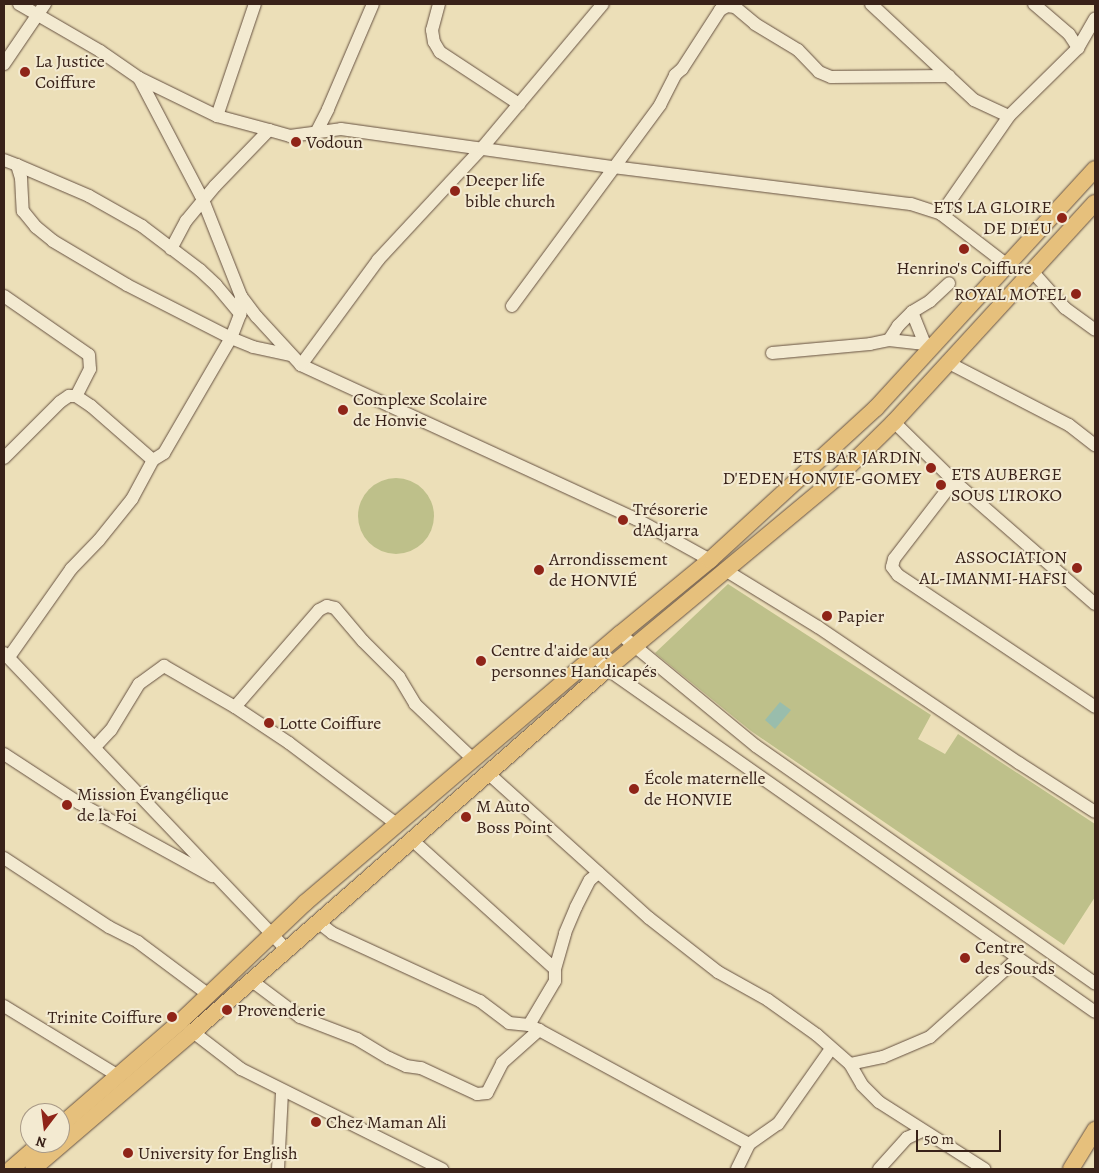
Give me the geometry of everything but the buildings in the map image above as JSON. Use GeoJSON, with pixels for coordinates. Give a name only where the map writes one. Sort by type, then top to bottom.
{"type":"FeatureCollection","features":[{"type":"Feature","properties":{"kind":"main road"},"geometry":{"type":"LineString","coordinates":[[70,1117],[209,995],[271,934],[396,824],[594,655],[710,560],[876,408],[929,343],[1095,169]]}},
{"type":"Feature","properties":{"kind":"main road"},"geometry":{"type":"LineString","coordinates":[[33,1169],[252,981],[411,839],[489,774],[607,669],[838,476],[894,422],[1031,270],[1095,203]]}},
{"type":"Feature","properties":{"kind":"main road"},"geometry":{"type":"LineString","coordinates":[[1071,1169],[1095,1130]]}},
{"type":"Feature","properties":{"kind":"main road"},"geometry":{"type":"LineString","coordinates":[[11,1169],[29,1153]]}},
{"type":"Feature","properties":{"kind":"street"},"geometry":{"type":"LineString","coordinates":[[19,4],[42,9],[139,78],[217,116],[290,136],[341,129],[613,167],[911,204],[941,214],[1006,264]]}},
{"type":"Feature","properties":{"kind":"street"},"geometry":{"type":"LineString","coordinates":[[217,116],[255,4]]}},
{"type":"Feature","properties":{"kind":"street"},"geometry":{"type":"LineString","coordinates":[[316,133],[373,4]]}},
{"type":"Feature","properties":{"kind":"street"},"geometry":{"type":"LineString","coordinates":[[439,4],[432,30],[434,42],[440,52],[519,104]]}},
{"type":"Feature","properties":{"kind":"street"},"geometry":{"type":"LineString","coordinates":[[301,364],[378,260],[482,148],[603,4]]}},
{"type":"Feature","properties":{"kind":"street"},"geometry":{"type":"LineString","coordinates":[[871,4],[974,100],[1009,116]]}},
{"type":"Feature","properties":{"kind":"street"},"geometry":{"type":"LineString","coordinates":[[1034,4],[1069,34],[1078,48]]}},
{"type":"Feature","properties":{"kind":"street"},"geometry":{"type":"LineString","coordinates":[[512,306],[660,105],[675,75],[682,69],[720,10],[727,6],[735,7],[755,24],[798,50],[819,72],[832,77],[949,76]]}},
{"type":"Feature","properties":{"kind":"street"},"geometry":{"type":"LineString","coordinates":[[4,64],[42,9]]}},
{"type":"Feature","properties":{"kind":"street"},"geometry":{"type":"LineString","coordinates":[[941,214],[1009,116],[1078,48],[1095,19]]}},
{"type":"Feature","properties":{"kind":"street"},"geometry":{"type":"LineString","coordinates":[[1069,34],[1086,35]]}},
{"type":"Feature","properties":{"kind":"street"},"geometry":{"type":"LineString","coordinates":[[139,78],[203,200],[241,296],[256,317],[301,364],[636,520],[710,560]]}},
{"type":"Feature","properties":{"kind":"street"},"geometry":{"type":"LineString","coordinates":[[171,249],[186,221],[203,200],[269,130]]}},
{"type":"Feature","properties":{"kind":"street"},"geometry":{"type":"LineString","coordinates":[[4,160],[89,196],[142,226],[216,285],[240,314]]}},
{"type":"Feature","properties":{"kind":"street"},"geometry":{"type":"LineString","coordinates":[[17,165],[21,178],[24,211],[36,228],[53,241],[127,285],[231,338],[253,347],[291,355]]}},
{"type":"Feature","properties":{"kind":"street"},"geometry":{"type":"LineString","coordinates":[[1031,270],[1065,308],[1095,330]]}},
{"type":"Feature","properties":{"kind":"street"},"geometry":{"type":"LineString","coordinates":[[889,340],[898,326],[912,312],[930,301],[949,283]]}},
{"type":"Feature","properties":{"kind":"street"},"geometry":{"type":"LineString","coordinates":[[4,296],[90,354],[90,369],[76,396]]}},
{"type":"Feature","properties":{"kind":"street"},"geometry":{"type":"LineString","coordinates":[[241,296],[240,314],[231,338],[164,453],[153,460],[132,499],[99,540],[71,569],[6,655],[287,950]]}},
{"type":"Feature","properties":{"kind":"street"},"geometry":{"type":"LineString","coordinates":[[912,312],[929,343]]}},
{"type":"Feature","properties":{"kind":"street"},"geometry":{"type":"LineString","coordinates":[[772,352],[870,344],[889,340],[929,343]]}},
{"type":"Feature","properties":{"kind":"street"},"geometry":{"type":"LineString","coordinates":[[947,362],[1069,425],[1095,444]]}},
{"type":"Feature","properties":{"kind":"street"},"geometry":{"type":"LineString","coordinates":[[4,458],[60,402],[69,396],[76,396],[91,406],[153,460]]}},
{"type":"Feature","properties":{"kind":"street"},"geometry":{"type":"LineString","coordinates":[[894,422],[954,481],[1095,604]]}},
{"type":"Feature","properties":{"kind":"street"},"geometry":{"type":"LineString","coordinates":[[954,481],[894,559],[892,567],[898,575],[1095,707]]}},
{"type":"Feature","properties":{"kind":"street"},"geometry":{"type":"LineString","coordinates":[[725,570],[818,626],[1018,763],[1095,812]]}},
{"type":"Feature","properties":{"kind":"street"},"geometry":{"type":"LineString","coordinates":[[234,707],[319,610],[327,606],[335,608],[363,641],[399,677],[415,704],[473,759]]}},
{"type":"Feature","properties":{"kind":"street"},"geometry":{"type":"LineString","coordinates":[[620,634],[756,746],[1095,983]]}},
{"type":"Feature","properties":{"kind":"street"},"geometry":{"type":"LineString","coordinates":[[594,655],[607,669],[1095,1012]]}},
{"type":"Feature","properties":{"kind":"street"},"geometry":{"type":"LineString","coordinates":[[95,747],[111,730],[139,684],[164,666],[234,707],[289,743],[396,824]]}},
{"type":"Feature","properties":{"kind":"street"},"geometry":{"type":"LineString","coordinates":[[744,765],[756,746]]}},
{"type":"Feature","properties":{"kind":"street"},"geometry":{"type":"LineString","coordinates":[[4,754],[79,803],[223,882]]}},
{"type":"Feature","properties":{"kind":"street"},"geometry":{"type":"LineString","coordinates":[[489,774],[649,918],[718,972],[801,1022],[850,1064],[862,1085],[879,1102],[984,1169]]}},
{"type":"Feature","properties":{"kind":"street"},"geometry":{"type":"LineString","coordinates":[[411,839],[555,969]]}},
{"type":"Feature","properties":{"kind":"street"},"geometry":{"type":"LineString","coordinates":[[4,858],[109,927],[138,942],[209,995]]}},
{"type":"Feature","properties":{"kind":"street"},"geometry":{"type":"LineString","coordinates":[[252,981],[300,1017],[357,1039],[406,1066],[421,1068],[477,1094],[487,1093],[502,1063],[534,1028],[555,981],[555,969],[565,933],[590,880],[598,873]]}},
{"type":"Feature","properties":{"kind":"street"},"geometry":{"type":"LineString","coordinates":[[318,922],[332,933],[480,1001],[509,1023],[534,1028],[749,1144]]}},
{"type":"Feature","properties":{"kind":"street"},"geometry":{"type":"LineString","coordinates":[[850,1064],[883,1057],[930,1037],[1018,958]]}},
{"type":"Feature","properties":{"kind":"street"},"geometry":{"type":"LineString","coordinates":[[4,1006],[117,1075]]}},
{"type":"Feature","properties":{"kind":"street"},"geometry":{"type":"LineString","coordinates":[[193,1032],[241,1069],[282,1092],[442,1169]]}},
{"type":"Feature","properties":{"kind":"street"},"geometry":{"type":"LineString","coordinates":[[737,1169],[749,1144],[778,1124],[831,1049]]}},
{"type":"Feature","properties":{"kind":"street"},"geometry":{"type":"LineString","coordinates":[[278,1169],[282,1092]]}},
{"type":"Feature","properties":{"kind":"street"},"geometry":{"type":"LineString","coordinates":[[879,1169],[907,1138],[922,1131]]}},
{"type":"Feature","properties":{"kind":"green space"},"geometry":{"type":"Polygon","coordinates":[[[396,478],[410,481],[423,489],[431,502],[434,516],[431,530],[423,543],[410,551],[396,554],[382,551],[369,543],[361,530],[358,516],[361,502],[369,489],[382,481],[396,478]]]}},
{"type":"Feature","properties":{"kind":"green space"},"geometry":{"type":"Polygon","coordinates":[[[728,584],[931,715],[918,739],[945,754],[958,734],[1095,824],[1095,897],[1064,945],[751,731],[655,653],[728,584]]]}},
{"type":"Feature","properties":{"kind":"shaded area"},"geometry":{"type":"Polygon","coordinates":[[[780,702],[791,710],[775,729],[765,720],[780,702]]]}},
{"type":"Feature","properties":{"kind":"place","name":"La Justice Coiffure"},"geometry":{"type":"Point","coordinates":[25,72]}},
{"type":"Feature","properties":{"kind":"place","name":"Vodoun"},"geometry":{"type":"Point","coordinates":[296,142]}},
{"type":"Feature","properties":{"kind":"place","name":"Deeper life bible church"},"geometry":{"type":"Point","coordinates":[455,191]}},
{"type":"Feature","properties":{"kind":"place","name":"ETS LA GLOIRE DE DIEU"},"geometry":{"type":"Point","coordinates":[1062,218]}},
{"type":"Feature","properties":{"kind":"place","name":"Henrino's Coiffure"},"geometry":{"type":"Point","coordinates":[964,249]}},
{"type":"Feature","properties":{"kind":"place","name":"ROYAL MOTEL"},"geometry":{"type":"Point","coordinates":[1076,294]}},
{"type":"Feature","properties":{"kind":"place","name":"Complexe Scolaire de Honvie"},"geometry":{"type":"Point","coordinates":[343,410]}},
{"type":"Feature","properties":{"kind":"place","name":"ETS BAR JARDIN D'EDEN HONVIE-GOMEY"},"geometry":{"type":"Point","coordinates":[931,468]}},
{"type":"Feature","properties":{"kind":"place","name":"ETS AUBERGE SOUS L'IROKO"},"geometry":{"type":"Point","coordinates":[941,485]}},
{"type":"Feature","properties":{"kind":"place","name":"Trésorerie d'Adjarra"},"geometry":{"type":"Point","coordinates":[623,520]}},
{"type":"Feature","properties":{"kind":"place","name":"ASSOCIATION AL-IMANMI-HAFSI"},"geometry":{"type":"Point","coordinates":[1077,568]}},
{"type":"Feature","properties":{"kind":"place","name":"Arrondissement de HONVIÉ"},"geometry":{"type":"Point","coordinates":[539,570]}},
{"type":"Feature","properties":{"kind":"place","name":"Papier"},"geometry":{"type":"Point","coordinates":[827,616]}},
{"type":"Feature","properties":{"kind":"place","name":"Centre d'aide au personnes Handicapés"},"geometry":{"type":"Point","coordinates":[481,661]}},
{"type":"Feature","properties":{"kind":"place","name":"Lotte Coiffure"},"geometry":{"type":"Point","coordinates":[269,723]}},
{"type":"Feature","properties":{"kind":"place","name":"École maternelle de HONVIE"},"geometry":{"type":"Point","coordinates":[634,789]}},
{"type":"Feature","properties":{"kind":"place","name":"Mission Évangélique de la Foi"},"geometry":{"type":"Point","coordinates":[67,805]}},
{"type":"Feature","properties":{"kind":"place","name":"M Auto Boss Point"},"geometry":{"type":"Point","coordinates":[466,817]}},
{"type":"Feature","properties":{"kind":"place","name":"Centre des Sourds"},"geometry":{"type":"Point","coordinates":[965,958]}},
{"type":"Feature","properties":{"kind":"place","name":"Provenderie"},"geometry":{"type":"Point","coordinates":[227,1010]}},
{"type":"Feature","properties":{"kind":"place","name":"Trinite Coiffure"},"geometry":{"type":"Point","coordinates":[172,1017]}},
{"type":"Feature","properties":{"kind":"place","name":"Chez Maman Ali"},"geometry":{"type":"Point","coordinates":[316,1122]}},
{"type":"Feature","properties":{"kind":"place","name":"University for English"},"geometry":{"type":"Point","coordinates":[128,1153]}}]}
